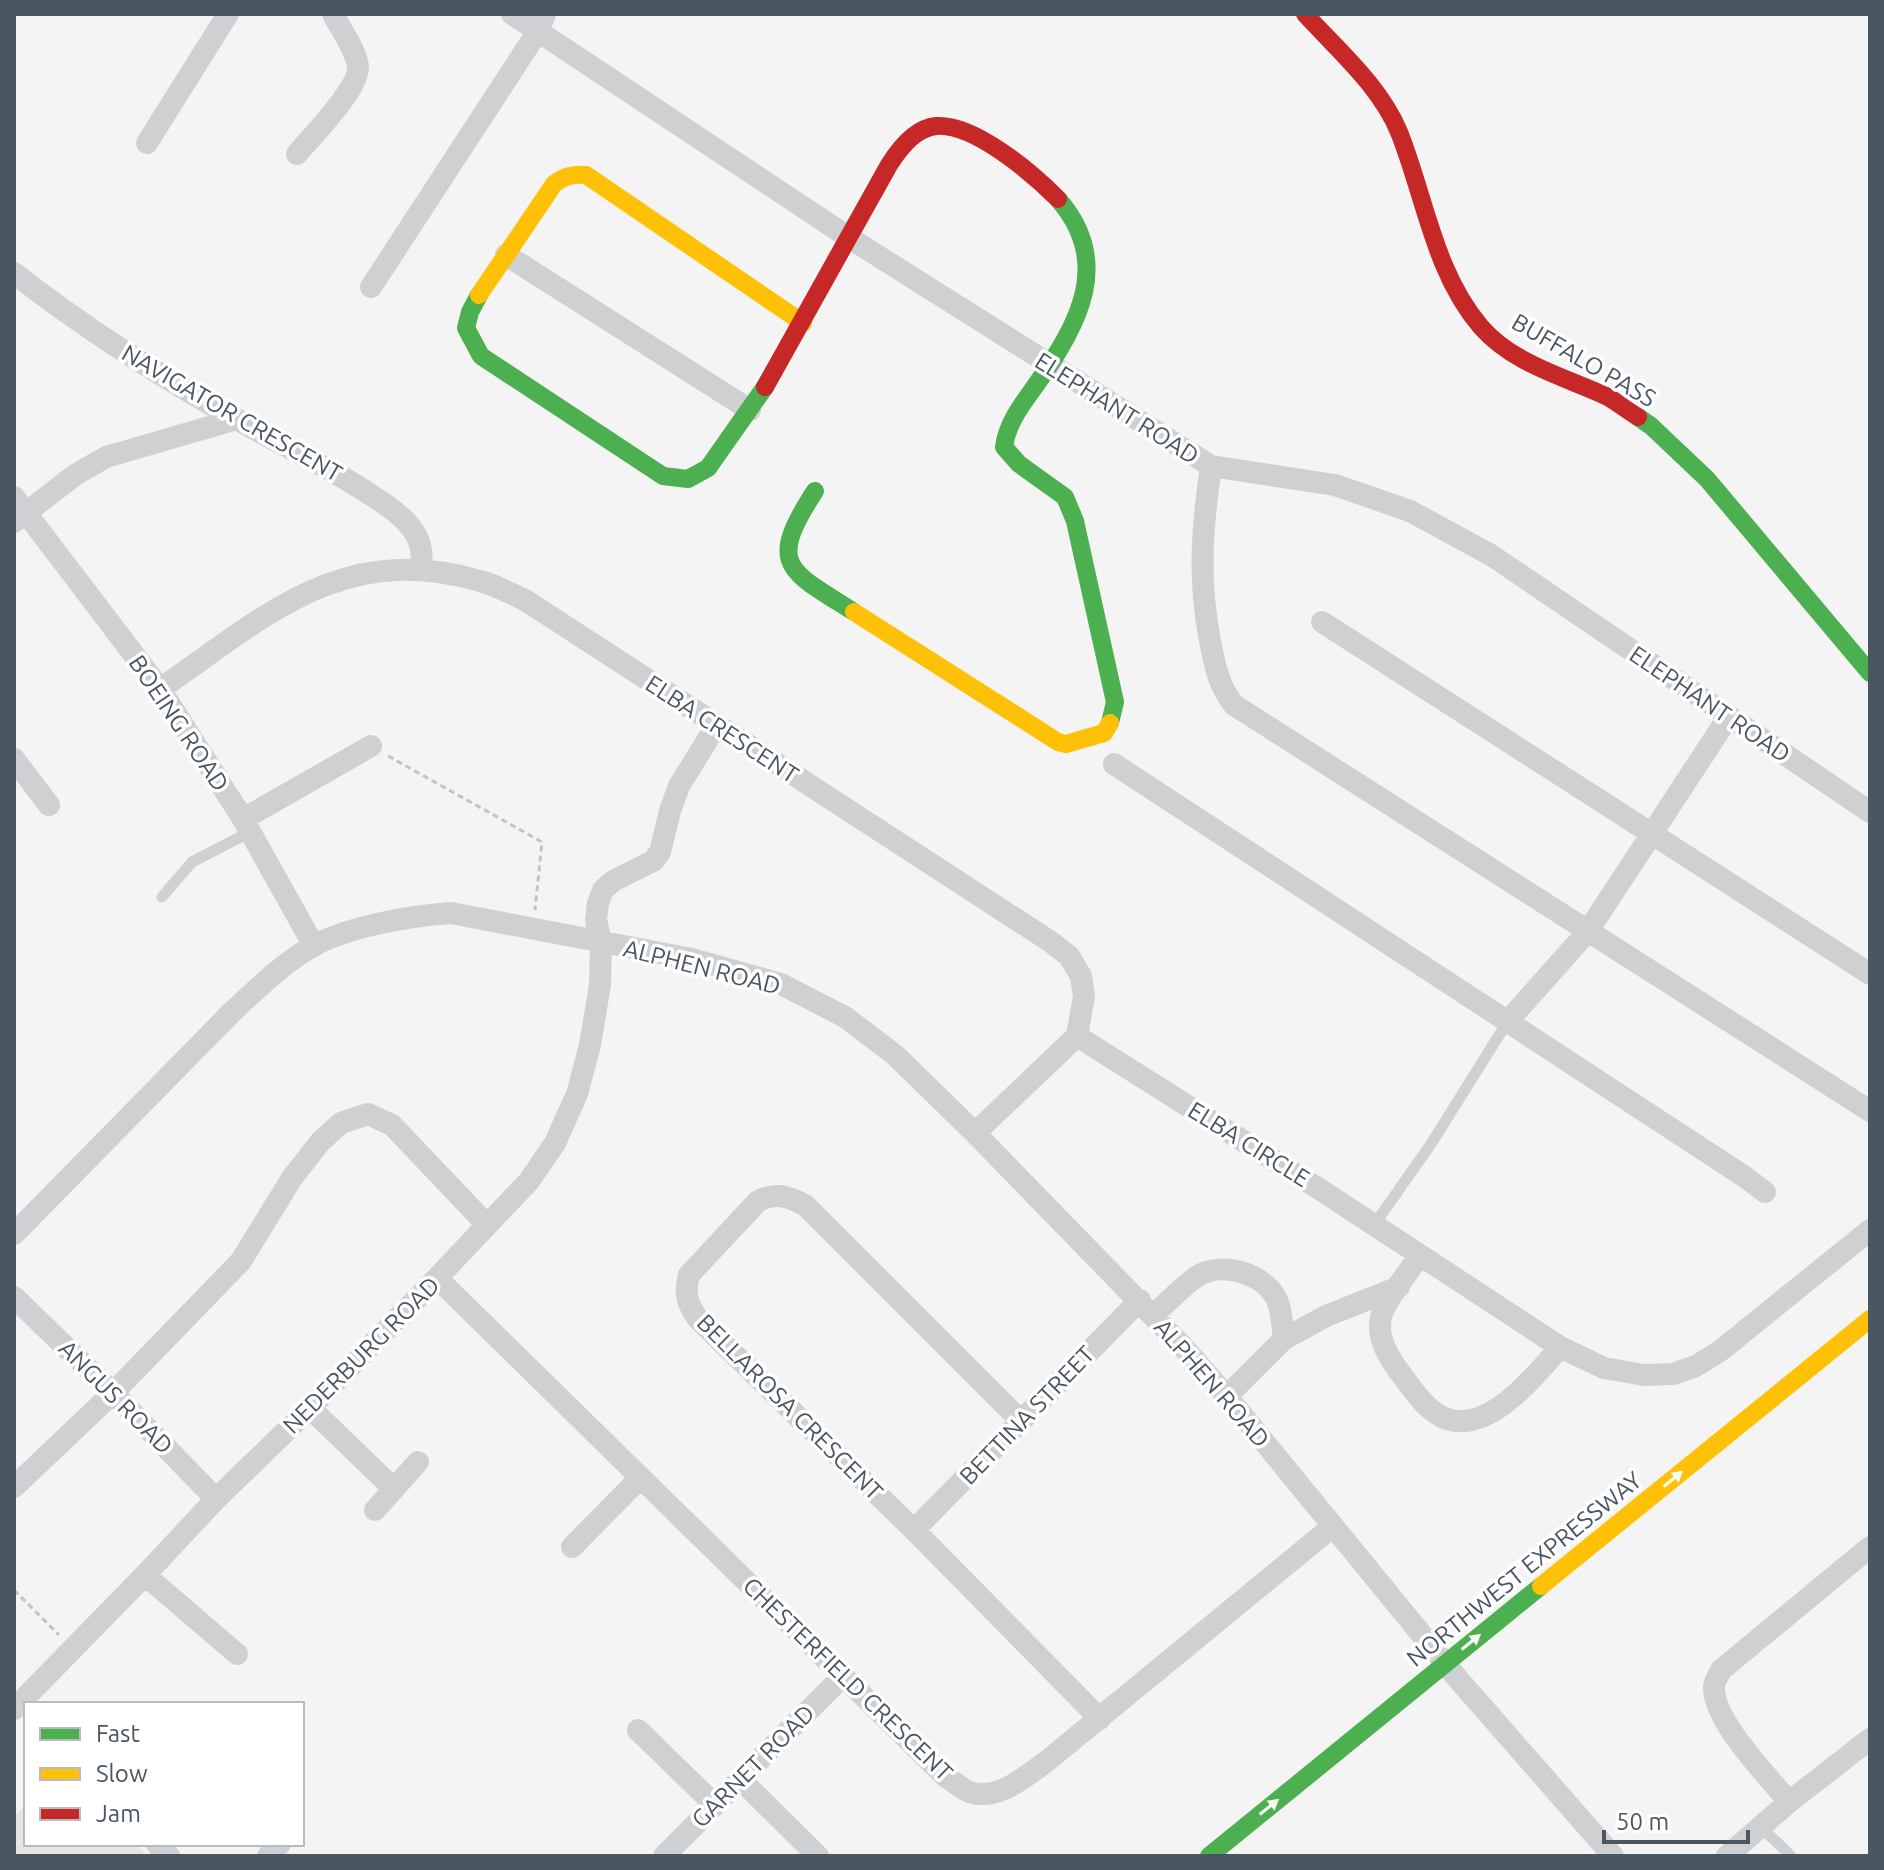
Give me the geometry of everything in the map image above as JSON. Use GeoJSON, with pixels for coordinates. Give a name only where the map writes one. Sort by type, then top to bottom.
{"type":"FeatureCollection","features":[{"type":"Feature","properties":{"kind":"street"},"geometry":{"type":"LineString","coordinates":[[147,143],[228,14]]}},
{"type":"Feature","properties":{"kind":"street"},"geometry":{"type":"LineString","coordinates":[[297,154],[353,85],[358,69],[354,52],[333,14]]}},
{"type":"Feature","properties":{"kind":"street","name":"ELEPHANT ROAD"},"geometry":{"type":"LineString","coordinates":[[512,14],[542,22],[848,237],[1211,466],[1335,485],[1410,511],[1491,555],[1870,812]]}},
{"type":"Feature","properties":{"kind":"street","name":"BUFFALO PASS"},"geometry":{"type":"LineString","coordinates":[[1305,14],[1371,86],[1398,130],[1437,248],[1457,291],[1482,328],[1512,352],[1557,377],[1609,398],[1651,426],[1707,479],[1870,673]]}},
{"type":"Feature","properties":{"kind":"street"},"geometry":{"type":"LineString","coordinates":[[371,287],[542,22]]}},
{"type":"Feature","properties":{"kind":"street"},"geometry":{"type":"LineString","coordinates":[[803,323],[586,175],[572,173],[554,184],[477,299],[466,321],[468,338],[481,356],[663,476],[682,480],[703,473],[750,410],[803,323],[848,237],[902,146],[917,133],[938,125],[962,130],[996,150],[1065,206],[1079,230],[1082,242],[1087,282],[1081,308],[1050,366],[1007,429],[1004,447],[1019,464],[1065,497],[1075,521],[1115,702],[1104,733],[1066,744],[1058,742],[799,577],[791,568],[787,539],[815,491]]}},
{"type":"Feature","properties":{"kind":"street"},"geometry":{"type":"LineString","coordinates":[[506,255],[750,410]]}},
{"type":"Feature","properties":{"kind":"street","name":"NAVIGATOR CRESCENT"},"geometry":{"type":"LineString","coordinates":[[14,273],[47,299],[166,379],[356,485],[408,523],[420,539],[423,555],[421,570]]}},
{"type":"Feature","properties":{"kind":"street"},"geometry":{"type":"LineString","coordinates":[[18,510],[106,457],[237,419]]}},
{"type":"Feature","properties":{"kind":"street"},"geometry":{"type":"LineString","coordinates":[[1211,466],[1202,531],[1202,599],[1216,672],[1224,693],[1234,705],[1870,1111]]}},
{"type":"Feature","properties":{"kind":"street","name":"BOEING ROAD"},"geometry":{"type":"LineString","coordinates":[[18,510],[160,689],[246,826],[314,946]]}},
{"type":"Feature","properties":{"kind":"street","name":"ELBA CRESCENT"},"geometry":{"type":"LineString","coordinates":[[160,689],[290,600],[323,585],[361,573],[421,570],[481,581],[525,600],[1051,942],[1069,956],[1081,976],[1084,996],[1077,1036]]}},
{"type":"Feature","properties":{"kind":"street"},"geometry":{"type":"LineString","coordinates":[[1322,622],[1870,974]]}},
{"type":"Feature","properties":{"kind":"street"},"geometry":{"type":"LineString","coordinates":[[1508,1021],[1588,931],[1729,716]]}},
{"type":"Feature","properties":{"kind":"street","name":"NEDERBURG ROAD"},"geometry":{"type":"LineString","coordinates":[[26,1702],[72,1648],[529,1181],[555,1143],[577,1094],[590,1045],[600,985],[601,942],[596,920],[603,890],[613,881],[653,861],[660,852],[679,786],[716,726]]}},
{"type":"Feature","properties":{"kind":"street"},"geometry":{"type":"LineString","coordinates":[[246,826],[371,746]]}},
{"type":"Feature","properties":{"kind":"street"},"geometry":{"type":"LineString","coordinates":[[14,759],[49,805]]}},
{"type":"Feature","properties":{"kind":"street"},"geometry":{"type":"LineString","coordinates":[[1114,764],[1765,1192]]}},
{"type":"Feature","properties":{"kind":"street","name":"ALPHEN ROAD"},"geometry":{"type":"LineString","coordinates":[[14,1234],[267,980],[314,946],[371,925],[417,915],[451,913],[692,959],[781,984],[845,1017],[895,1055],[1146,1308],[1226,1397],[1455,1675],[1613,1856]]}},
{"type":"Feature","properties":{"kind":"street"},"geometry":{"type":"LineString","coordinates":[[975,1133],[1077,1036]]}},
{"type":"Feature","properties":{"kind":"street","name":"ELBA CIRCLE"},"geometry":{"type":"LineString","coordinates":[[1077,1036],[1560,1347],[1604,1368],[1644,1375],[1673,1374],[1696,1366],[1720,1351],[1870,1230]]}},
{"type":"Feature","properties":{"kind":"street"},"geometry":{"type":"LineString","coordinates":[[14,1487],[113,1393],[241,1261],[292,1178],[320,1142],[341,1123],[368,1114],[392,1125],[487,1225]]}},
{"type":"Feature","properties":{"kind":"street","name":"BELLAROSA CRESCENT"},"geometry":{"type":"LineString","coordinates":[[1020,1420],[805,1205],[787,1196],[772,1195],[758,1201],[689,1275],[685,1290],[687,1304],[698,1319],[914,1530],[1100,1719]]}},
{"type":"Feature","properties":{"kind":"street"},"geometry":{"type":"LineString","coordinates":[[1420,1255],[1382,1313],[1379,1331],[1386,1352],[1426,1406],[1446,1419],[1467,1421],[1488,1414],[1526,1385],[1560,1347]]}},
{"type":"Feature","properties":{"kind":"street","name":"BETTINA STREET"},"geometry":{"type":"LineString","coordinates":[[914,1530],[1020,1420],[1146,1308],[1198,1276],[1214,1270],[1228,1270],[1258,1278],[1276,1297],[1284,1339]]}},
{"type":"Feature","properties":{"kind":"street","name":"CHESTERFIELD CRESCENT"},"geometry":{"type":"LineString","coordinates":[[437,1278],[946,1777],[969,1792],[991,1793],[1012,1786],[1100,1719],[1332,1527]]}},
{"type":"Feature","properties":{"kind":"street"},"geometry":{"type":"LineString","coordinates":[[1226,1397],[1284,1339],[1326,1316],[1399,1287]]}},
{"type":"Feature","properties":{"kind":"street","name":"ANGUS ROAD"},"geometry":{"type":"LineString","coordinates":[[14,1297],[216,1499]]}},
{"type":"Feature","properties":{"kind":"street","name":"NORTHWEST EXPRESSWAY"},"geometry":{"type":"LineString","coordinates":[[1209,1856],[1455,1675],[1870,1319]]}},
{"type":"Feature","properties":{"kind":"street","name":"NORTHWEST EXPRESSWAY"},"geometry":{"type":"LineString","coordinates":[[1591,1569],[1870,1340]]}},
{"type":"Feature","properties":{"kind":"street"},"geometry":{"type":"LineString","coordinates":[[310,1408],[394,1489]]}},
{"type":"Feature","properties":{"kind":"street"},"geometry":{"type":"LineString","coordinates":[[375,1510],[418,1462]]}},
{"type":"Feature","properties":{"kind":"street"},"geometry":{"type":"LineString","coordinates":[[572,1547],[640,1478]]}},
{"type":"Feature","properties":{"kind":"street"},"geometry":{"type":"LineString","coordinates":[[1789,1802],[1728,1724],[1717,1702],[1714,1685],[1721,1670],[1870,1547]]}},
{"type":"Feature","properties":{"kind":"street"},"geometry":{"type":"LineString","coordinates":[[145,1575],[237,1654]]}},
{"type":"Feature","properties":{"kind":"street","name":"GARNET ROAD"},"geometry":{"type":"LineString","coordinates":[[664,1856],[843,1676]]}},
{"type":"Feature","properties":{"kind":"street"},"geometry":{"type":"LineString","coordinates":[[638,1730],[715,1805]]}},
{"type":"Feature","properties":{"kind":"street"},"geometry":{"type":"LineString","coordinates":[[1727,1856],[1789,1802],[1870,1739]]}},
{"type":"Feature","properties":{"kind":"street"},"geometry":{"type":"LineString","coordinates":[[740,1779],[818,1856]]}},
{"type":"Feature","properties":{"kind":"lane"},"geometry":{"type":"LineString","coordinates":[[162,897],[192,862],[246,826]]}},
{"type":"Feature","properties":{"kind":"lane"},"geometry":{"type":"LineString","coordinates":[[1374,1225],[1431,1144],[1508,1021]]}},
{"type":"Feature","properties":{"kind":"lane"},"geometry":{"type":"LineString","coordinates":[[1761,1827],[1791,1856]]}},
{"type":"Feature","properties":{"kind":"path"},"geometry":{"type":"LineString","coordinates":[[371,746],[542,842],[534,928]]}},
{"type":"Feature","properties":{"kind":"path"},"geometry":{"type":"LineString","coordinates":[[14,1590],[72,1648]]}},
{"type":"Feature","properties":{"kind":"shaded area"},"geometry":{"type":"Polygon","coordinates":[[[24,1806],[24,1846],[138,1846],[148,1856],[14,1856],[14,1817],[24,1806]]]}},
{"type":"Feature","properties":{"kind":"traffic: fast"},"geometry":{"type":"LineString","coordinates":[[1058,199],[1075,223],[1084,246],[1087,269],[1084,292],[1066,337],[1017,413],[1004,447],[1019,464],[1065,497],[1075,521],[1115,702],[1110,723]]}},
{"type":"Feature","properties":{"kind":"traffic: fast"},"geometry":{"type":"LineString","coordinates":[[479,295],[466,328],[481,356],[663,476],[688,479],[708,468],[765,387]]}},
{"type":"Feature","properties":{"kind":"traffic: fast"},"geometry":{"type":"LineString","coordinates":[[1638,417],[1707,479],[1870,673]]}},
{"type":"Feature","properties":{"kind":"traffic: fast"},"geometry":{"type":"LineString","coordinates":[[815,491],[791,536],[788,551],[791,564],[813,586],[854,612]]}},
{"type":"Feature","properties":{"kind":"traffic: fast"},"geometry":{"type":"LineString","coordinates":[[1209,1856],[1541,1586]]}},
{"type":"Feature","properties":{"kind":"traffic: slow"},"geometry":{"type":"LineString","coordinates":[[479,295],[554,184],[569,176],[586,175],[803,323]]}},
{"type":"Feature","properties":{"kind":"traffic: slow"},"geometry":{"type":"LineString","coordinates":[[854,612],[1058,742],[1066,744],[1104,733],[1110,723]]}},
{"type":"Feature","properties":{"kind":"traffic: slow"},"geometry":{"type":"LineString","coordinates":[[1541,1586],[1870,1319]]}},
{"type":"Feature","properties":{"kind":"traffic: jam"},"geometry":{"type":"LineString","coordinates":[[1305,14],[1357,69],[1391,115],[1441,258],[1465,305],[1481,327],[1508,351],[1608,397],[1638,417]]}},
{"type":"Feature","properties":{"kind":"traffic: jam"},"geometry":{"type":"LineString","coordinates":[[765,387],[889,165],[903,146],[921,131],[936,126],[967,132],[1002,152],[1058,199]]}}]}
